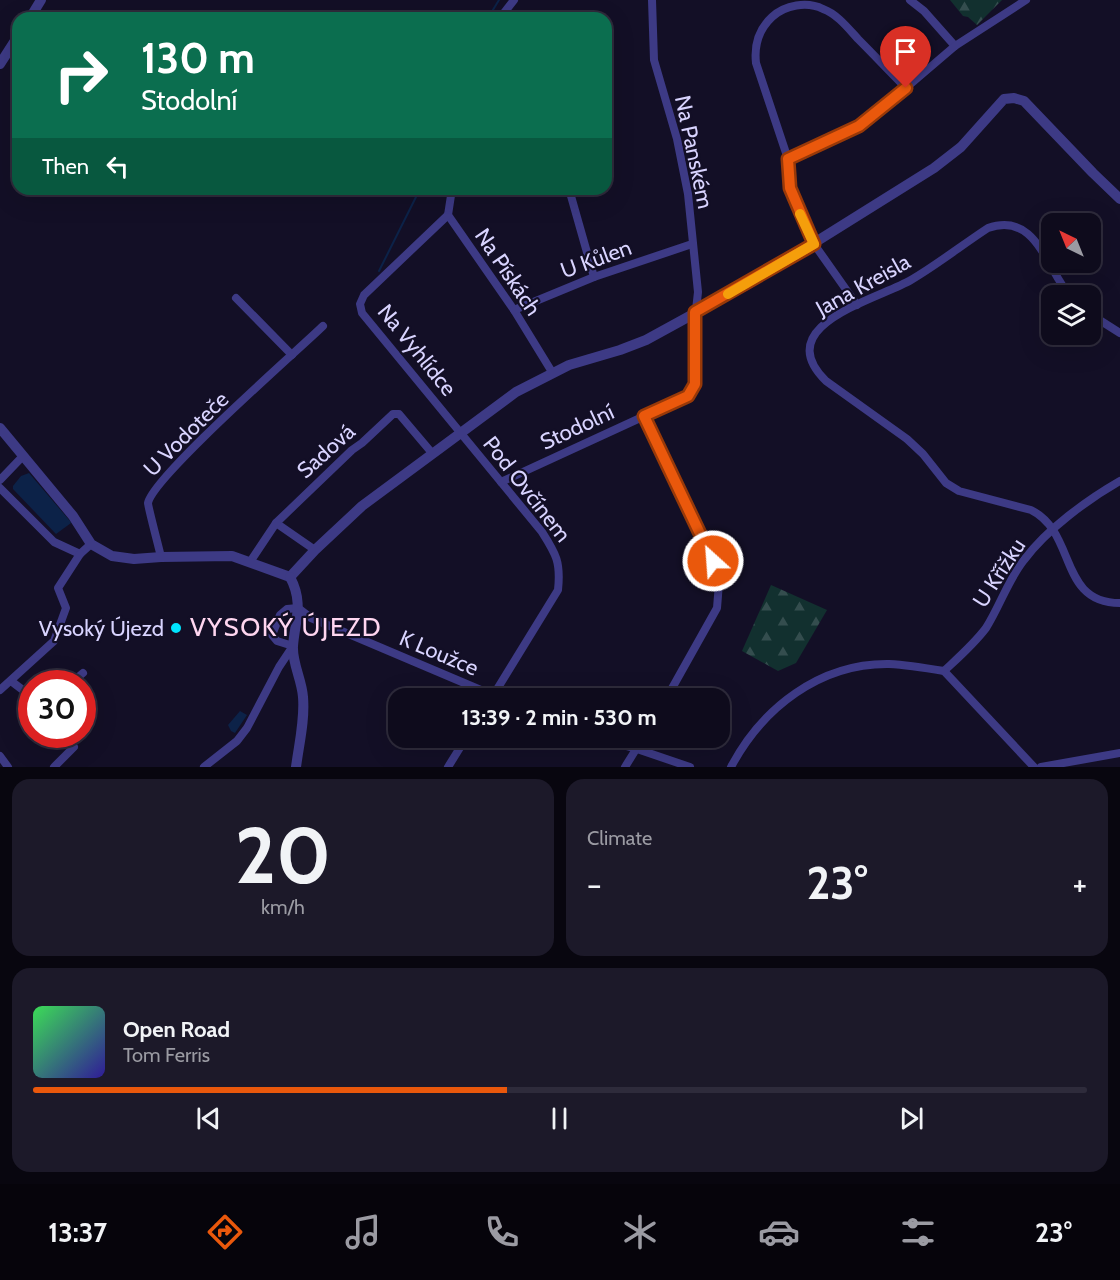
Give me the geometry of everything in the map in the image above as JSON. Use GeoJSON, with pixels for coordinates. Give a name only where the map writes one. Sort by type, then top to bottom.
{"type":"FeatureCollection","features":[{"type":"Feature","properties":{"kind":"street","name":"Na Panském"},"geometry":{"type":"LineString","coordinates":[[652,0],[654,60],[677,139],[688,194],[698,292],[695,312]]}},
{"type":"Feature","properties":{"kind":"street"},"geometry":{"type":"LineString","coordinates":[[910,0],[924,11],[955,46]]}},
{"type":"Feature","properties":{"kind":"street"},"geometry":{"type":"LineString","coordinates":[[788,159],[859,126],[955,46],[1026,0]]}},
{"type":"Feature","properties":{"kind":"street"},"geometry":{"type":"LineString","coordinates":[[857,305],[814,244],[790,188],[788,159],[758,71],[755,53],[758,34],[773,15],[785,8],[806,5],[824,9],[833,14],[906,88]]}},
{"type":"Feature","properties":{"kind":"street"},"geometry":{"type":"LineString","coordinates":[[0,64],[12,45]]}},
{"type":"Feature","properties":{"kind":"street"},"geometry":{"type":"LineString","coordinates":[[290,577],[362,506],[516,392],[569,365],[646,340],[814,244],[934,168],[961,147],[1004,99],[1014,98],[1024,101],[1120,199]]}},
{"type":"Feature","properties":{"kind":"street","name":"Na Pískách"},"geometry":{"type":"LineString","coordinates":[[452,195],[448,215],[514,310],[552,372]]}},
{"type":"Feature","properties":{"kind":"street"},"geometry":{"type":"LineString","coordinates":[[571,195],[594,277]]}},
{"type":"Feature","properties":{"kind":"street","name":"Na Vyhlídce"},"geometry":{"type":"LineString","coordinates":[[448,215],[364,295],[360,308],[460,432]]}},
{"type":"Feature","properties":{"kind":"street","name":"Jana Kreisla"},"geometry":{"type":"LineString","coordinates":[[1054,529],[1042,516],[1031,510],[959,491],[946,483],[908,439],[815,371],[809,353],[812,339],[819,327],[828,320],[908,282],[932,268],[987,228],[997,225],[1008,225],[1022,230],[1033,238],[1063,285]]}},
{"type":"Feature","properties":{"kind":"street","name":"U Kůlen"},"geometry":{"type":"LineString","coordinates":[[514,310],[594,277],[692,244]]}},
{"type":"Feature","properties":{"kind":"street"},"geometry":{"type":"LineString","coordinates":[[236,298],[292,356]]}},
{"type":"Feature","properties":{"kind":"street","name":"Stodolní"},"geometry":{"type":"LineString","coordinates":[[501,482],[688,396],[695,384],[695,312]]}},
{"type":"Feature","properties":{"kind":"street"},"geometry":{"type":"LineString","coordinates":[[1101,321],[1120,333]]}},
{"type":"Feature","properties":{"kind":"street","name":"U Vodoteče"},"geometry":{"type":"LineString","coordinates":[[161,557],[148,504],[153,492],[188,453],[323,326]]}},
{"type":"Feature","properties":{"kind":"street","name":"Sadová"},"geometry":{"type":"LineString","coordinates":[[250,562],[276,523],[393,414],[399,414],[432,453]]}},
{"type":"Feature","properties":{"kind":"street"},"geometry":{"type":"LineString","coordinates":[[644,416],[713,561],[719,583],[717,609],[672,688]]}},
{"type":"Feature","properties":{"kind":"street"},"geometry":{"type":"LineString","coordinates":[[0,428],[74,516],[91,544],[112,556],[123,558],[222,555],[250,562],[290,577],[295,586],[298,609],[293,646],[294,656],[304,706],[296,767]]}},
{"type":"Feature","properties":{"kind":"street","name":"Pod Ovčínem"},"geometry":{"type":"LineString","coordinates":[[460,432],[542,532],[557,556],[560,572],[558,590],[502,688]]}},
{"type":"Feature","properties":{"kind":"street"},"geometry":{"type":"LineString","coordinates":[[0,480],[23,456]]}},
{"type":"Feature","properties":{"kind":"street","name":"U Křížku"},"geometry":{"type":"LineString","coordinates":[[944,671],[973,644],[986,627],[1023,561],[1054,529],[1120,481]]}},
{"type":"Feature","properties":{"kind":"street"},"geometry":{"type":"LineString","coordinates":[[0,488],[54,543],[80,554]]}},
{"type":"Feature","properties":{"kind":"street"},"geometry":{"type":"LineString","coordinates":[[276,523],[315,550]]}},
{"type":"Feature","properties":{"kind":"street"},"geometry":{"type":"LineString","coordinates":[[1054,529],[1075,579],[1084,591],[1097,600],[1120,603]]}},
{"type":"Feature","properties":{"kind":"street"},"geometry":{"type":"LineString","coordinates":[[0,690],[54,641],[66,608],[58,588],[80,554],[91,544]]}},
{"type":"Feature","properties":{"kind":"street"},"geometry":{"type":"LineString","coordinates":[[293,646],[277,641],[272,635],[280,615],[287,609],[298,609]]}},
{"type":"Feature","properties":{"kind":"street","name":"K Loužce"},"geometry":{"type":"LineString","coordinates":[[298,609],[312,618],[473,688]]}},
{"type":"Feature","properties":{"kind":"street"},"geometry":{"type":"LineString","coordinates":[[204,767],[237,741],[247,728],[279,667],[293,646]]}},
{"type":"Feature","properties":{"kind":"street"},"geometry":{"type":"LineString","coordinates":[[731,767],[757,726],[775,708],[796,693],[840,672],[862,666],[889,664],[944,671],[1034,767]]}},
{"type":"Feature","properties":{"kind":"street"},"geometry":{"type":"LineString","coordinates":[[11,681],[18,686]]}},
{"type":"Feature","properties":{"kind":"street"},"geometry":{"type":"LineString","coordinates":[[54,767],[73,748]]}},
{"type":"Feature","properties":{"kind":"street"},"geometry":{"type":"LineString","coordinates":[[448,767],[460,748]]}},
{"type":"Feature","properties":{"kind":"street"},"geometry":{"type":"LineString","coordinates":[[633,748],[690,767]]}},
{"type":"Feature","properties":{"kind":"street"},"geometry":{"type":"LineString","coordinates":[[625,767],[637,749]]}},
{"type":"Feature","properties":{"kind":"street"},"geometry":{"type":"LineString","coordinates":[[1041,767],[1120,753]]}},
{"type":"Feature","properties":{"kind":"street"},"geometry":{"type":"LineString","coordinates":[[0,756],[8,767]]}},
{"type":"Feature","properties":{"kind":"green space"},"geometry":{"type":"Polygon","coordinates":[[[950,0],[1002,0],[977,25],[968,17],[963,16],[950,0]]]}},
{"type":"Feature","properties":{"kind":"green space"},"geometry":{"type":"Polygon","coordinates":[[[771,585],[827,610],[796,663],[778,671],[742,651],[771,585]]]}},
{"type":"Feature","properties":{"kind":"water"},"geometry":{"type":"Polygon","coordinates":[[[29,473],[71,523],[56,534],[13,489],[21,476],[29,473]]]}},
{"type":"Feature","properties":{"kind":"water"},"geometry":{"type":"Polygon","coordinates":[[[240,711],[247,715],[235,733],[228,725],[240,711]]]}},
{"type":"Feature","properties":{"kind":"waterway"},"geometry":{"type":"LineString","coordinates":[[492,12],[499,0]]}},
{"type":"Feature","properties":{"kind":"waterway"},"geometry":{"type":"LineString","coordinates":[[379,271],[417,195]]}},
{"type":"Feature","properties":{"kind":"slow traffic"},"geometry":{"type":"LineString","coordinates":[[728,294],[814,244],[800,214]]}},
{"type":"Feature","properties":{"kind":"place","name":"Vysoký Újezd"},"geometry":{"type":"Point","coordinates":[176,628]}},
{"type":"Feature","properties":{"kind":"district","name":"VYSOKÝ ÚJEZD"},"geometry":{"type":"Point","coordinates":[286,627]}},
{"type":"Feature","properties":{"kind":"route"},"geometry":{"type":"LineString","coordinates":[[713,561],[644,416],[688,396],[693,391],[695,384],[695,312],[750,283],[814,244],[790,188],[788,159],[859,126],[906,88]]}}]}
